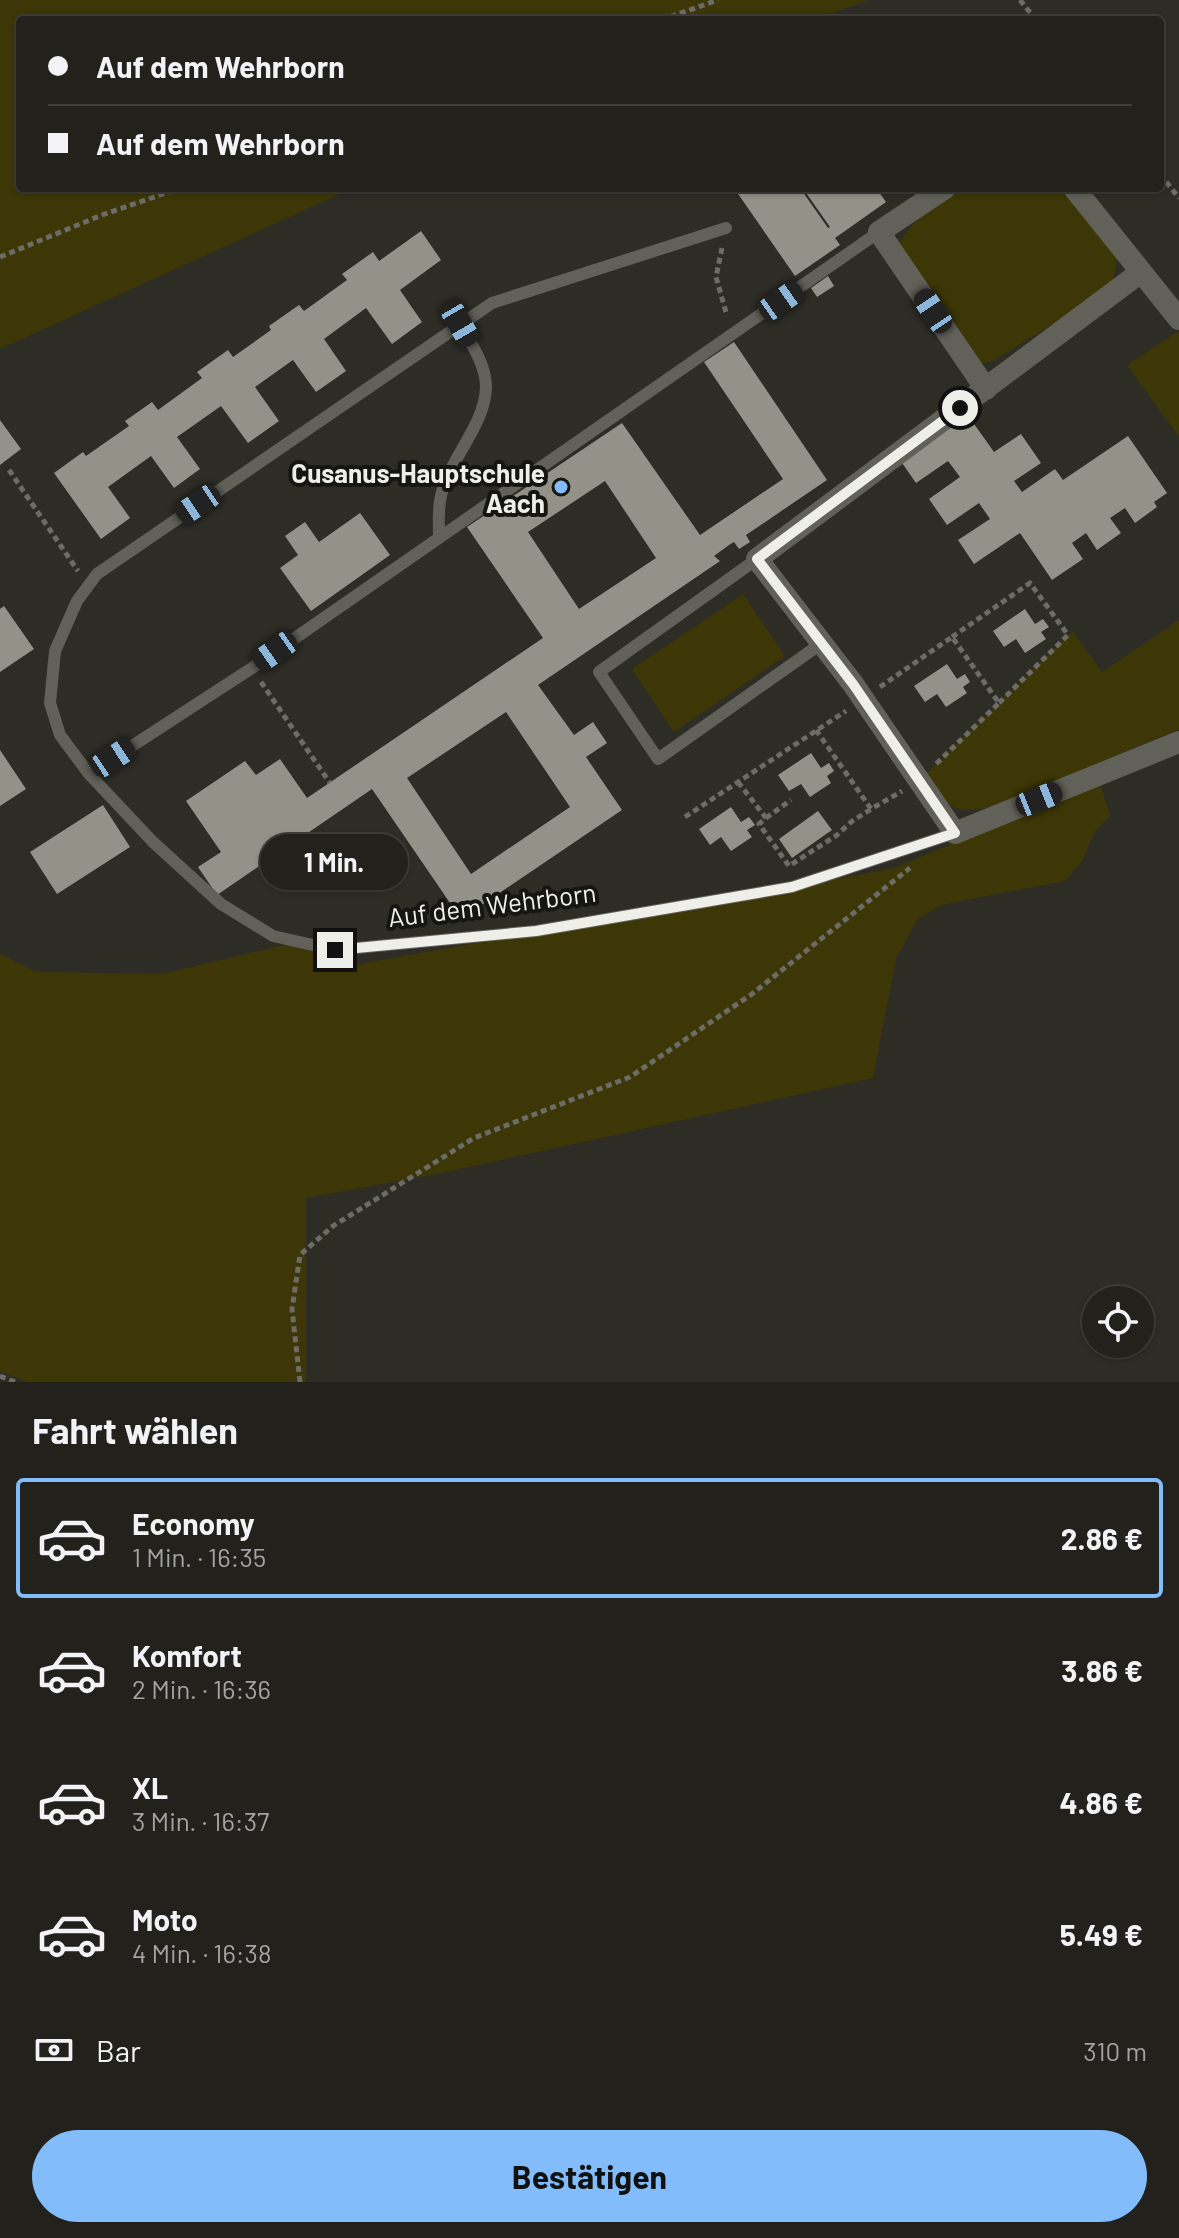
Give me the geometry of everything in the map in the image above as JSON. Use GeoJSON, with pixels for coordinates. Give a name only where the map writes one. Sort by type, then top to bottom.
{"type":"FeatureCollection","features":[{"type":"Feature","properties":{"kind":"street"},"geometry":{"type":"LineString","coordinates":[[939,192],[879,232],[986,389]]}},
{"type":"Feature","properties":{"kind":"street"},"geometry":{"type":"LineString","coordinates":[[1077,192],[1179,319]]}},
{"type":"Feature","properties":{"kind":"street"},"geometry":{"type":"LineString","coordinates":[[955,833],[859,691],[757,559],[1141,272]]}},
{"type":"Feature","properties":{"kind":"street","name":"Auf dem Wehrborn"},"geometry":{"type":"LineString","coordinates":[[955,833],[1179,742]]}},
{"type":"Feature","properties":{"kind":"lane","name":"Auf dem Wehrborn"},"geometry":{"type":"LineString","coordinates":[[726,228],[492,303],[109,565],[88,585],[77,601],[55,651],[50,703],[60,735],[89,774],[153,842],[221,904],[273,936],[335,950],[536,931],[792,887],[955,833]]}},
{"type":"Feature","properties":{"kind":"lane"},"geometry":{"type":"LineString","coordinates":[[89,774],[252,668],[879,232]]}},
{"type":"Feature","properties":{"kind":"lane"},"geometry":{"type":"LineString","coordinates":[[439,538],[440,499],[479,415],[486,386],[478,355],[460,324]]}},
{"type":"Feature","properties":{"kind":"lane"},"geometry":{"type":"LineString","coordinates":[[757,559],[599,672],[658,759],[822,643]]}},
{"type":"Feature","properties":{"kind":"path"},"geometry":{"type":"LineString","coordinates":[[672,16],[718,0]]}},
{"type":"Feature","properties":{"kind":"path"},"geometry":{"type":"LineString","coordinates":[[1020,0],[1033,16]]}},
{"type":"Feature","properties":{"kind":"path"},"geometry":{"type":"LineString","coordinates":[[1164,179],[1179,198]]}},
{"type":"Feature","properties":{"kind":"path"},"geometry":{"type":"LineString","coordinates":[[0,257],[102,215],[168,192]]}},
{"type":"Feature","properties":{"kind":"path"},"geometry":{"type":"LineString","coordinates":[[726,228],[716,277],[732,336]]}},
{"type":"Feature","properties":{"kind":"path"},"geometry":{"type":"LineString","coordinates":[[9,470],[88,585]]}},
{"type":"Feature","properties":{"kind":"path"},"geometry":{"type":"LineString","coordinates":[[952,637],[1030,583],[1068,635],[999,703]]}},
{"type":"Feature","properties":{"kind":"path"},"geometry":{"type":"LineString","coordinates":[[252,668],[330,783]]}},
{"type":"Feature","properties":{"kind":"path"},"geometry":{"type":"LineString","coordinates":[[738,782],[766,818]]}},
{"type":"Feature","properties":{"kind":"path"},"geometry":{"type":"LineString","coordinates":[[791,800],[759,824],[789,866],[871,809]]}},
{"type":"Feature","properties":{"kind":"path"},"geometry":{"type":"LineString","coordinates":[[300,1382],[292,1309],[300,1255],[333,1226],[474,1138],[630,1077],[752,994],[919,861]]}},
{"type":"Feature","properties":{"kind":"path"},"geometry":{"type":"LineString","coordinates":[[0,1376],[15,1382]]}},
{"type":"Feature","properties":{"kind":"shaded area"},"geometry":{"type":"Polygon","coordinates":[[[0,0],[869,0],[823,16],[16,16],[16,192],[344,192],[0,349],[0,0]]]}},
{"type":"Feature","properties":{"kind":"shaded area"},"geometry":{"type":"Polygon","coordinates":[[[959,192],[1062,192],[1117,257],[1113,282],[1107,291],[991,362],[981,363],[899,245],[911,227],[959,192]]]}},
{"type":"Feature","properties":{"kind":"shaded area"},"geometry":{"type":"Polygon","coordinates":[[[1179,333],[1179,437],[1127,365],[1179,333]]]}},
{"type":"Feature","properties":{"kind":"shaded area"},"geometry":{"type":"Polygon","coordinates":[[[743,594],[785,656],[674,732],[632,669],[743,594]]]}},
{"type":"Feature","properties":{"kind":"shaded area"},"geometry":{"type":"Polygon","coordinates":[[[1179,620],[1179,729],[999,805],[984,808],[963,810],[948,803],[926,774],[1068,635],[1073,632],[1102,672],[1179,620]]]}},
{"type":"Feature","properties":{"kind":"shaded area"},"geometry":{"type":"Polygon","coordinates":[[[1100,783],[1110,816],[1095,831],[1082,861],[1065,881],[941,905],[917,920],[896,959],[873,1078],[442,1173],[306,1198],[306,1382],[27,1382],[0,1371],[0,954],[37,972],[162,974],[292,943],[359,964],[891,869],[1100,783]]]}},
{"type":"Feature","properties":{"kind":"building"},"geometry":{"type":"Polygon","coordinates":[[[737,192],[803,192],[828,228],[805,192],[879,192],[886,202],[835,238],[840,245],[795,276],[737,192]]]}},
{"type":"Feature","properties":{"kind":"building"},"geometry":{"type":"Polygon","coordinates":[[[421,231],[441,260],[400,290],[422,322],[392,344],[366,308],[324,339],[346,371],[316,392],[293,360],[255,387],[279,421],[248,443],[221,406],[177,437],[200,469],[174,488],[151,456],[108,487],[130,518],[101,539],[54,473],[83,452],[86,456],[129,426],[125,421],[152,402],[158,410],[202,378],[197,372],[228,350],[233,357],[299,305],[304,311],[347,280],[342,274],[373,252],[379,261],[421,231]]]}},
{"type":"Feature","properties":{"kind":"building"},"geometry":{"type":"Polygon","coordinates":[[[828,276],[834,286],[817,297],[811,288],[828,276]]]}},
{"type":"Feature","properties":{"kind":"building"},"geometry":{"type":"Polygon","coordinates":[[[734,342],[827,480],[746,535],[750,542],[739,549],[734,542],[729,545],[714,556],[720,561],[538,685],[574,735],[593,722],[607,743],[586,757],[622,810],[461,919],[372,789],[217,895],[198,867],[221,852],[186,801],[245,761],[256,775],[280,759],[307,798],[543,638],[467,527],[622,423],[700,535],[783,479],[704,362],[734,342]],[[605,481],[528,532],[579,609],[656,558],[605,481]],[[506,712],[407,778],[471,874],[570,807],[506,712]]]}},
{"type":"Feature","properties":{"kind":"building"},"geometry":{"type":"Polygon","coordinates":[[[967,414],[994,452],[1021,434],[1041,463],[1014,481],[1022,492],[1055,469],[1063,480],[1128,436],[1167,493],[1154,502],[1157,507],[1135,523],[1125,508],[1110,518],[1121,533],[1097,550],[1086,533],[1072,543],[1083,559],[1052,580],[1020,533],[974,564],[958,540],[990,519],[979,503],[947,525],[929,499],[960,477],[948,461],[916,483],[900,460],[967,414]]]}},
{"type":"Feature","properties":{"kind":"building"},"geometry":{"type":"Polygon","coordinates":[[[0,420],[21,449],[0,465],[0,420]]]}},
{"type":"Feature","properties":{"kind":"building"},"geometry":{"type":"Polygon","coordinates":[[[360,513],[390,555],[311,611],[280,568],[298,555],[285,536],[305,522],[319,542],[360,513]]]}},
{"type":"Feature","properties":{"kind":"building"},"geometry":{"type":"Polygon","coordinates":[[[4,606],[34,649],[0,672],[0,609],[4,606]]]}},
{"type":"Feature","properties":{"kind":"building"},"geometry":{"type":"Polygon","coordinates":[[[1025,609],[1035,624],[1043,619],[1049,627],[1041,632],[1046,639],[1025,653],[1016,639],[1004,647],[993,631],[1025,609]]]}},
{"type":"Feature","properties":{"kind":"building"},"geometry":{"type":"Polygon","coordinates":[[[947,664],[957,679],[965,674],[970,682],[963,687],[967,693],[946,707],[937,694],[925,702],[914,686],[947,664]]]}},
{"type":"Feature","properties":{"kind":"building"},"geometry":{"type":"Polygon","coordinates":[[[0,750],[26,789],[0,806],[0,750]]]}},
{"type":"Feature","properties":{"kind":"building"},"geometry":{"type":"Polygon","coordinates":[[[811,753],[821,768],[829,763],[834,771],[827,776],[831,783],[810,797],[801,784],[789,791],[778,775],[811,753]]]}},
{"type":"Feature","properties":{"kind":"building"},"geometry":{"type":"Polygon","coordinates":[[[103,805],[130,847],[57,894],[30,852],[103,805]]]}},
{"type":"Feature","properties":{"kind":"building"},"geometry":{"type":"Polygon","coordinates":[[[731,807],[741,822],[749,817],[755,825],[747,830],[752,837],[731,851],[721,837],[710,845],[699,829],[731,807]]]}},
{"type":"Feature","properties":{"kind":"building"},"geometry":{"type":"Polygon","coordinates":[[[818,811],[832,830],[792,858],[779,839],[818,811]]]}},
{"type":"Feature","properties":{"kind":"place","name":"Cusanus-Hauptschule Aach"},"geometry":{"type":"Point","coordinates":[561,487]}},
{"type":"Feature","properties":{"kind":"route"},"geometry":{"type":"LineString","coordinates":[[335,950],[536,931],[792,887],[955,833],[853,684],[757,559],[960,408]]}}]}
